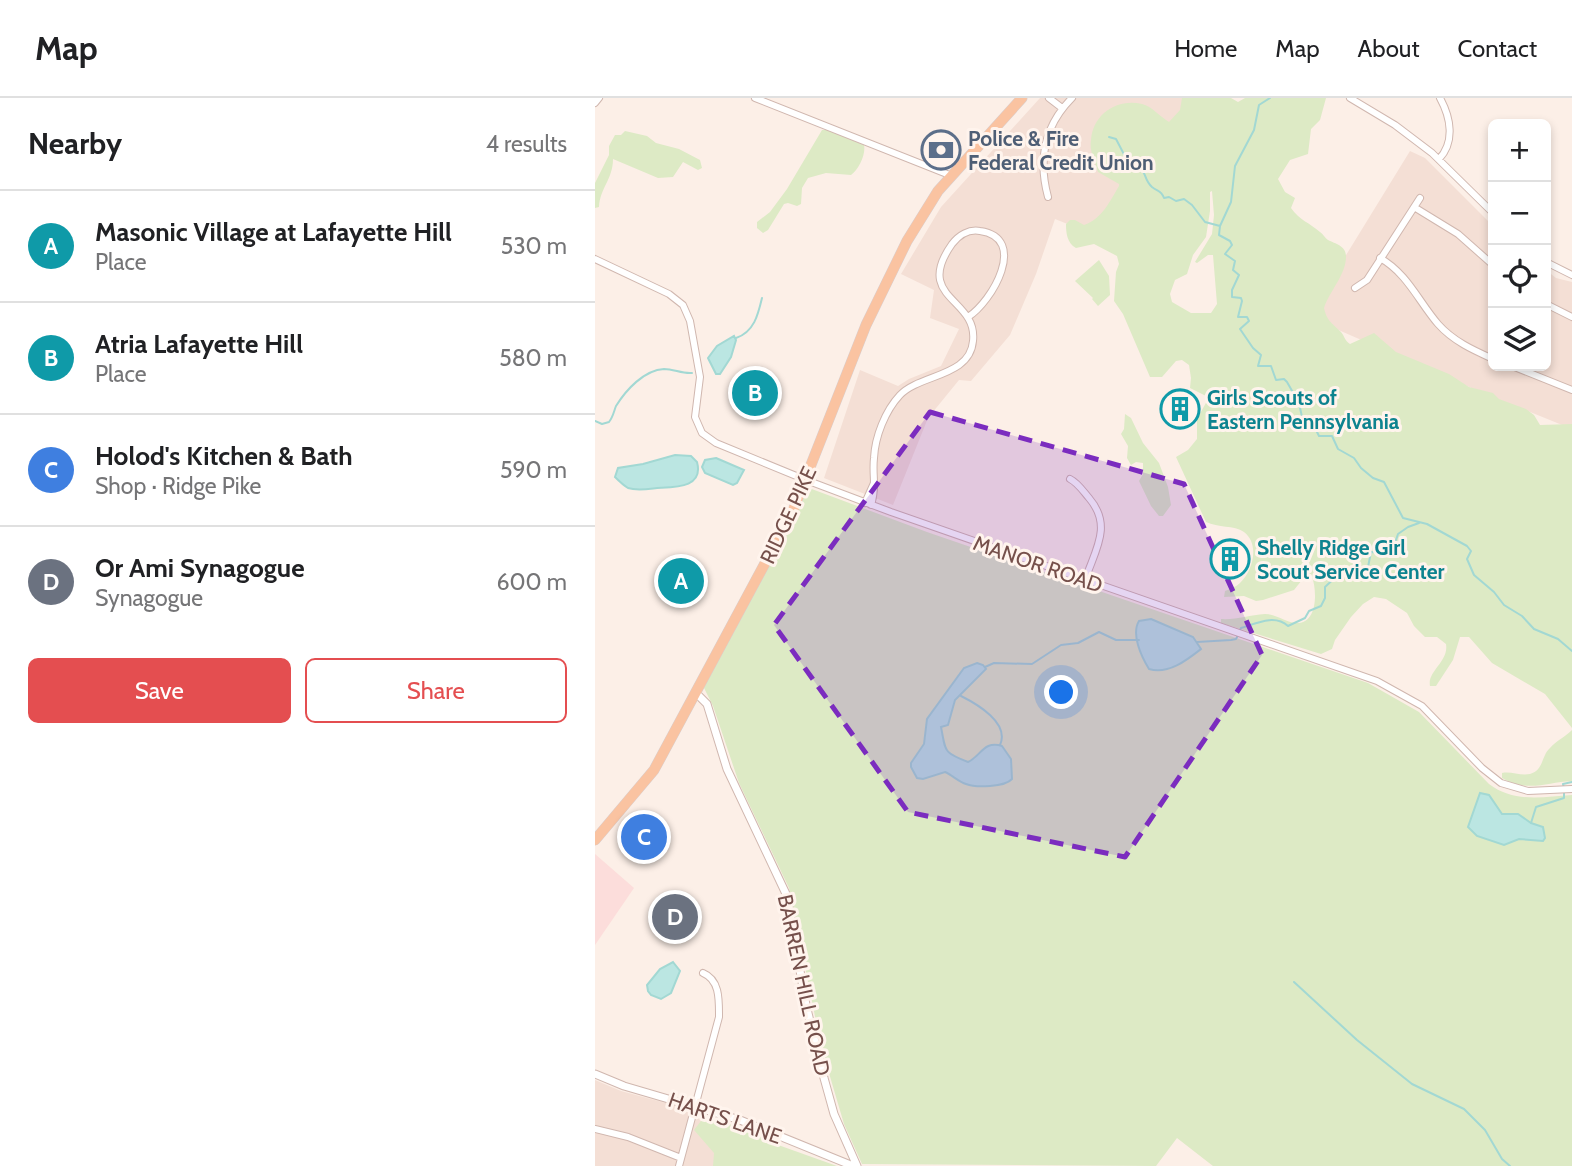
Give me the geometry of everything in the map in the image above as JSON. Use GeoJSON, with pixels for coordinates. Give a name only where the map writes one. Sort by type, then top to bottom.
{"type":"FeatureCollection","features":[{"type":"Feature","properties":{"kind":"main road","name":"RIDGE PIKE"},"geometry":{"type":"LineString","coordinates":[[595,841],[654,770],[792,513],[873,309],[926,208],[1022,98]]}},
{"type":"Feature","properties":{"kind":"street"},"geometry":{"type":"LineString","coordinates":[[595,103],[599,98]]}},
{"type":"Feature","properties":{"kind":"street"},"geometry":{"type":"LineString","coordinates":[[755,98],[952,176]]}},
{"type":"Feature","properties":{"kind":"street"},"geometry":{"type":"LineString","coordinates":[[1049,98],[1062,108]]}},
{"type":"Feature","properties":{"kind":"street"},"geometry":{"type":"LineString","coordinates":[[1048,197],[1043,178],[1043,156],[1050,128],[1062,108],[1072,98]]}},
{"type":"Feature","properties":{"kind":"street"},"geometry":{"type":"LineString","coordinates":[[1350,98],[1395,125],[1439,159],[1488,208]]}},
{"type":"Feature","properties":{"kind":"street"},"geometry":{"type":"LineString","coordinates":[[1439,159],[1448,148],[1449,131],[1447,115],[1440,98]]}},
{"type":"Feature","properties":{"kind":"street"},"geometry":{"type":"LineString","coordinates":[[1355,288],[1367,280],[1420,198]]}},
{"type":"Feature","properties":{"kind":"street"},"geometry":{"type":"LineString","coordinates":[[1415,207],[1458,234],[1488,261]]}},
{"type":"Feature","properties":{"kind":"street"},"geometry":{"type":"LineString","coordinates":[[868,504],[876,491],[874,454],[889,409],[912,386],[951,369],[967,357],[973,341],[972,327],[968,317],[943,288],[940,270],[956,239],[967,232],[980,231],[991,235],[999,243],[1004,264],[983,306],[968,317]]}},
{"type":"Feature","properties":{"kind":"street"},"geometry":{"type":"LineString","coordinates":[[1380,258],[1397,270],[1444,330],[1465,346],[1488,357]]}},
{"type":"Feature","properties":{"kind":"street","name":"MANOR ROAD"},"geometry":{"type":"LineString","coordinates":[[595,259],[674,297],[686,309],[700,377],[695,418],[705,436],[734,452],[868,504],[1386,685],[1422,706],[1488,773],[1508,787],[1528,791],[1572,789]]}},
{"type":"Feature","properties":{"kind":"street"},"geometry":{"type":"LineString","coordinates":[[1551,264],[1572,275]]}},
{"type":"Feature","properties":{"kind":"street"},"geometry":{"type":"LineString","coordinates":[[1551,306],[1572,317]]}},
{"type":"Feature","properties":{"kind":"street"},"geometry":{"type":"LineString","coordinates":[[1525,371],[1570,389],[1571,380]]}},
{"type":"Feature","properties":{"kind":"street"},"geometry":{"type":"LineString","coordinates":[[1070,479],[1094,504],[1102,522],[1084,580]]}},
{"type":"Feature","properties":{"kind":"street","name":"BARREN HILL ROAD"},"geometry":{"type":"LineString","coordinates":[[696,693],[707,704],[730,777],[787,896],[806,1005],[824,1078],[834,1114],[855,1166]]}},
{"type":"Feature","properties":{"kind":"street"},"geometry":{"type":"LineString","coordinates":[[679,1166],[719,1017],[719,999],[715,983],[710,976],[703,973]]}},
{"type":"Feature","properties":{"kind":"street","name":"HARTS LANE"},"geometry":{"type":"LineString","coordinates":[[595,1074],[624,1086],[740,1120],[855,1166]]}},
{"type":"Feature","properties":{"kind":"street"},"geometry":{"type":"LineString","coordinates":[[595,1129],[628,1137],[681,1158]]}},
{"type":"Feature","properties":{"kind":"highlighted area"},"geometry":{"type":"Polygon","coordinates":[[[930,412],[1184,484],[1262,655],[1125,857],[908,812],[774,625],[930,412]]]}},
{"type":"Feature","properties":{"kind":"shaded area"},"geometry":{"type":"Polygon","coordinates":[[[1040,98],[1185,98],[1182,110],[1090,233],[1055,219],[1036,274],[1010,335],[971,381],[959,380],[928,418],[893,505],[824,478],[860,370],[898,386],[941,366],[959,329],[930,318],[934,290],[901,274],[941,207],[1040,98]]]}},
{"type":"Feature","properties":{"kind":"shaded area"},"geometry":{"type":"Polygon","coordinates":[[[1410,151],[1425,158],[1488,221],[1488,371],[1551,371],[1551,274],[1572,282],[1572,429],[1327,325],[1316,304],[1410,151]]]}},
{"type":"Feature","properties":{"kind":"shaded area"},"geometry":{"type":"Polygon","coordinates":[[[595,854],[634,888],[595,945],[595,854]]]}},
{"type":"Feature","properties":{"kind":"shaded area"},"geometry":{"type":"Polygon","coordinates":[[[595,1080],[621,1091],[703,1113],[702,1122],[720,1166],[595,1166],[595,1080]]]}},
{"type":"Feature","properties":{"kind":"green space"},"geometry":{"type":"Polygon","coordinates":[[[1182,98],[1231,98],[1238,102],[1245,98],[1326,98],[1320,120],[1311,129],[1308,154],[1290,160],[1278,179],[1285,192],[1295,198],[1291,208],[1294,212],[1345,251],[1343,271],[1324,308],[1326,316],[1350,344],[1374,333],[1396,352],[1449,374],[1469,387],[1493,393],[1499,399],[1526,409],[1540,425],[1572,424],[1572,728],[1545,694],[1492,663],[1469,637],[1460,637],[1453,660],[1436,686],[1430,686],[1432,676],[1444,656],[1446,644],[1437,637],[1425,637],[1414,626],[1407,613],[1386,599],[1374,597],[1363,604],[1335,640],[1332,649],[1321,654],[1221,623],[1221,619],[1265,614],[1293,623],[1304,622],[1309,618],[1314,605],[1312,577],[1306,575],[1294,590],[1263,600],[1256,601],[1244,596],[1224,597],[1225,591],[1245,578],[1253,558],[1252,543],[1240,530],[1206,522],[1176,457],[1188,450],[1197,439],[1197,419],[1207,401],[1206,396],[1190,388],[1189,365],[1182,360],[1176,361],[1162,377],[1150,377],[1123,314],[1114,301],[1119,264],[1117,256],[1094,244],[1076,248],[1069,241],[1066,231],[1066,224],[1070,220],[1084,225],[1096,218],[1119,186],[1098,172],[1092,152],[1093,131],[1101,116],[1124,103],[1142,104],[1169,122],[1180,110],[1182,98]],[[1212,191],[1206,237],[1193,255],[1187,274],[1175,280],[1170,294],[1172,302],[1191,313],[1211,313],[1217,304],[1213,255],[1195,262],[1212,234],[1212,191]]]}},
{"type":"Feature","properties":{"kind":"green space"},"geometry":{"type":"Polygon","coordinates":[[[822,130],[864,145],[859,165],[851,175],[826,173],[808,178],[802,188],[801,204],[784,204],[768,230],[763,233],[757,228],[757,222],[770,212],[787,189],[822,130]]]}},
{"type":"Feature","properties":{"kind":"green space"},"geometry":{"type":"Polygon","coordinates":[[[625,131],[647,136],[656,143],[679,149],[700,160],[702,168],[698,170],[683,162],[673,177],[658,178],[613,159],[599,207],[595,208],[595,183],[609,155],[609,146],[615,135],[621,135],[625,131]]]}},
{"type":"Feature","properties":{"kind":"green space"},"geometry":{"type":"Polygon","coordinates":[[[1099,260],[1109,276],[1110,295],[1098,306],[1075,281],[1099,260]]]}},
{"type":"Feature","properties":{"kind":"green space"},"geometry":{"type":"Polygon","coordinates":[[[1125,414],[1131,418],[1143,443],[1159,463],[1168,487],[1171,505],[1163,516],[1159,516],[1151,506],[1139,481],[1143,474],[1143,463],[1136,462],[1131,465],[1127,458],[1128,446],[1121,434],[1125,414]]]}},
{"type":"Feature","properties":{"kind":"green space"},"geometry":{"type":"Polygon","coordinates":[[[809,488],[927,532],[1368,683],[1419,712],[1489,784],[1499,790],[1529,797],[1572,795],[1572,1166],[1213,1166],[1177,1138],[1156,1166],[862,1164],[844,1124],[821,1046],[789,888],[739,783],[713,706],[703,686],[809,488]]]}},
{"type":"Feature","properties":{"kind":"green space"},"geometry":{"type":"Polygon","coordinates":[[[1572,730],[1572,781],[1529,786],[1502,778],[1502,773],[1535,772],[1550,748],[1572,730]]]}},
{"type":"Feature","properties":{"kind":"green space"},"geometry":{"type":"Polygon","coordinates":[[[704,1117],[746,1129],[781,1146],[837,1166],[713,1166],[714,1153],[694,1130],[704,1117]]]}},
{"type":"Feature","properties":{"kind":"water"},"geometry":{"type":"Polygon","coordinates":[[[734,336],[736,340],[731,357],[720,374],[716,374],[708,358],[717,346],[734,336]]]}},
{"type":"Feature","properties":{"kind":"water"},"geometry":{"type":"Polygon","coordinates":[[[675,455],[691,456],[697,462],[698,471],[692,481],[672,487],[643,490],[628,488],[615,477],[618,468],[675,455]]]}},
{"type":"Feature","properties":{"kind":"water"},"geometry":{"type":"Polygon","coordinates":[[[716,458],[744,470],[737,483],[733,485],[705,473],[702,467],[705,460],[716,458]]]}},
{"type":"Feature","properties":{"kind":"water"},"geometry":{"type":"Polygon","coordinates":[[[1151,619],[1193,637],[1201,649],[1170,668],[1149,669],[1140,652],[1136,632],[1139,621],[1151,619]]]}},
{"type":"Feature","properties":{"kind":"water"},"geometry":{"type":"Polygon","coordinates":[[[977,663],[986,669],[955,700],[948,725],[941,727],[945,746],[949,753],[968,762],[991,745],[1002,746],[1011,759],[1012,779],[1003,784],[983,786],[963,783],[945,772],[923,779],[917,778],[911,763],[924,744],[927,719],[964,668],[977,663]]]}},
{"type":"Feature","properties":{"kind":"water"},"geometry":{"type":"Polygon","coordinates":[[[1480,793],[1489,795],[1502,814],[1518,814],[1543,827],[1543,841],[1519,839],[1504,845],[1477,836],[1468,827],[1480,793]]]}},
{"type":"Feature","properties":{"kind":"water"},"geometry":{"type":"Polygon","coordinates":[[[673,962],[680,971],[671,993],[661,999],[651,995],[647,985],[660,969],[673,962]]]}},
{"type":"Feature","properties":{"kind":"waterway"},"geometry":{"type":"LineString","coordinates":[[1220,226],[1231,202],[1235,166],[1254,130],[1259,105],[1270,98]]}},
{"type":"Feature","properties":{"kind":"waterway"},"geometry":{"type":"LineString","coordinates":[[1109,137],[1116,139],[1128,162],[1139,166],[1152,187],[1164,198],[1169,197],[1176,201],[1184,199],[1205,222],[1220,226],[1219,235],[1232,245],[1225,254],[1235,261],[1233,270],[1239,275],[1232,290],[1232,297],[1241,298],[1242,301],[1238,317],[1247,317],[1249,321],[1240,329],[1261,355],[1258,366],[1271,366],[1276,380],[1284,379],[1287,382],[1299,403],[1302,417],[1311,420],[1319,436],[1332,436],[1338,449],[1354,458],[1373,478],[1384,482],[1403,518],[1427,524],[1467,546],[1471,551],[1467,559],[1474,575],[1494,592],[1504,605],[1522,616],[1534,629],[1558,639],[1572,651]]}},
{"type":"Feature","properties":{"kind":"waterway"},"geometry":{"type":"LineString","coordinates":[[1112,164],[1128,162]]}},
{"type":"Feature","properties":{"kind":"waterway"},"geometry":{"type":"LineString","coordinates":[[736,338],[751,327],[762,298]]}},
{"type":"Feature","properties":{"kind":"waterway"},"geometry":{"type":"LineString","coordinates":[[595,421],[602,424],[609,422],[625,394],[649,373],[664,369],[692,373]]}},
{"type":"Feature","properties":{"kind":"waterway"},"geometry":{"type":"LineString","coordinates":[[1240,630],[1272,620],[1288,626],[1305,618],[1309,611],[1321,606],[1325,598],[1325,587],[1341,572],[1368,567],[1371,552],[1384,553],[1394,546],[1398,534],[1419,523]]}},
{"type":"Feature","properties":{"kind":"waterway"},"geometry":{"type":"LineString","coordinates":[[985,667],[994,663],[1032,664],[1061,645],[1078,643],[1099,632],[1116,640],[1139,640]]}},
{"type":"Feature","properties":{"kind":"waterway"},"geometry":{"type":"LineString","coordinates":[[1197,642],[1231,640],[1238,635]]}},
{"type":"Feature","properties":{"kind":"waterway"},"geometry":{"type":"LineString","coordinates":[[961,696],[983,709],[996,722],[1002,737],[1000,745]]}},
{"type":"Feature","properties":{"kind":"waterway"},"geometry":{"type":"LineString","coordinates":[[1564,788],[1563,784],[1572,782]]}},
{"type":"Feature","properties":{"kind":"waterway"},"geometry":{"type":"LineString","coordinates":[[1531,823],[1536,807],[1564,798],[1564,793]]}},
{"type":"Feature","properties":{"kind":"waterway"},"geometry":{"type":"LineString","coordinates":[[1294,982],[1357,1040],[1412,1084],[1464,1109],[1485,1130],[1502,1159],[1510,1166]]}},
{"type":"Feature","properties":{"kind":"place","name":"Police & Fire Federal Credit Union"},"geometry":{"type":"Point","coordinates":[941,150]}},
{"type":"Feature","properties":{"kind":"place","name":"Atria Lafayette Hill"},"geometry":{"type":"Point","coordinates":[755,393]}},
{"type":"Feature","properties":{"kind":"place","name":"Girls Scouts of Eastern Pennsylvania"},"geometry":{"type":"Point","coordinates":[1180,409]}},
{"type":"Feature","properties":{"kind":"place","name":"Shelly Ridge Girl Scout Service Center"},"geometry":{"type":"Point","coordinates":[1230,559]}},
{"type":"Feature","properties":{"kind":"place","name":"Masonic Village at Lafayette Hill"},"geometry":{"type":"Point","coordinates":[681,581]}},
{"type":"Feature","properties":{"kind":"place","name":"Holod's Kitchen & Bath"},"geometry":{"type":"Point","coordinates":[644,837]}},
{"type":"Feature","properties":{"kind":"place","name":"Or Ami Synagogue"},"geometry":{"type":"Point","coordinates":[675,917]}}]}
